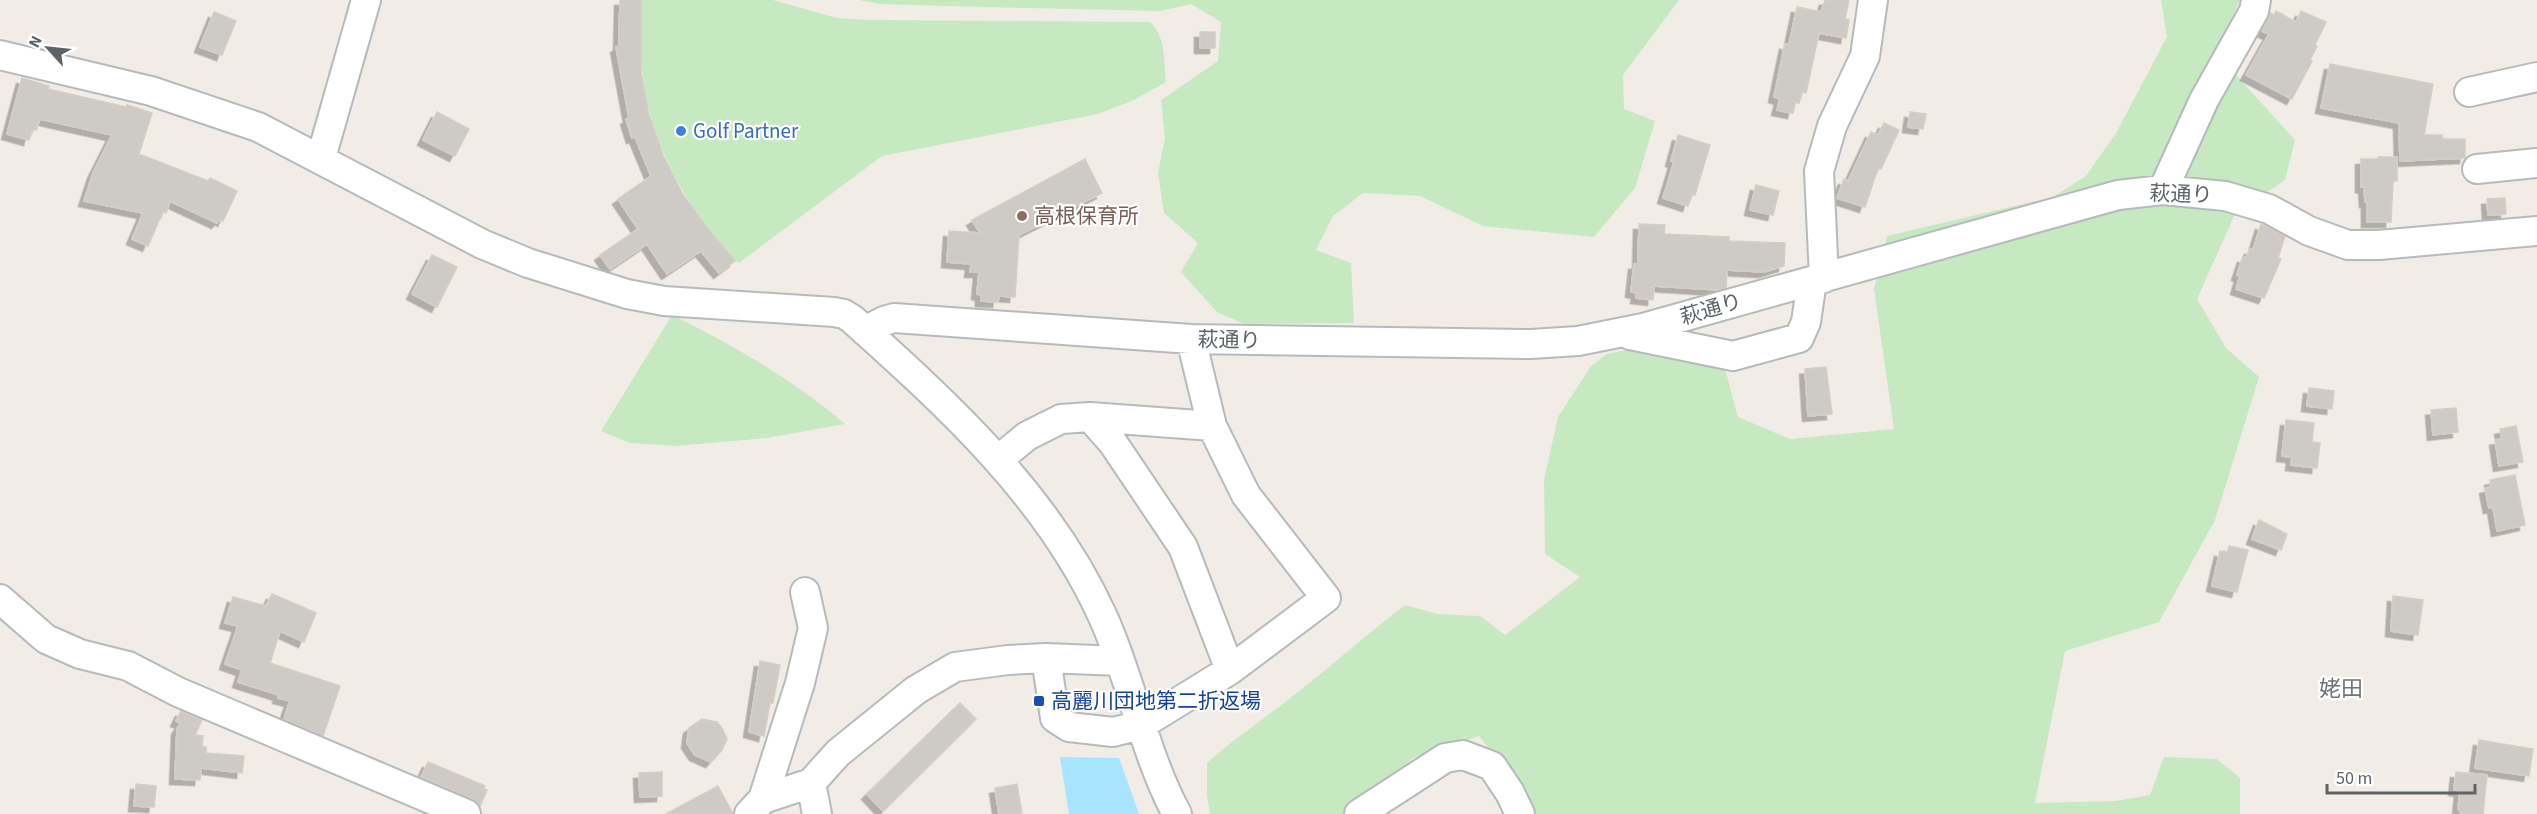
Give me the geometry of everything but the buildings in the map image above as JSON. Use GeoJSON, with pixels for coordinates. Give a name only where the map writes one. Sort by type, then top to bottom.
{"type":"FeatureCollection","features":[{"type":"Feature","properties":{"kind":"street"},"geometry":{"type":"LineString","coordinates":[[321,158],[365,0]]}},
{"type":"Feature","properties":{"kind":"street"},"geometry":{"type":"LineString","coordinates":[[1622,333],[1733,356],[1799,338],[1818,280],[1819,171],[1832,126],[1865,56],[1873,0]]}},
{"type":"Feature","properties":{"kind":"street"},"geometry":{"type":"LineString","coordinates":[[2163,190],[2204,100],[2254,11],[2256,0]]}},
{"type":"Feature","properties":{"kind":"street"},"geometry":{"type":"LineString","coordinates":[[0,55],[151,91],[258,127],[482,244],[528,264],[627,294],[664,301],[844,314],[865,331],[999,460],[1053,529],[1077,566],[1103,617],[1141,725],[1177,814]]}},
{"type":"Feature","properties":{"kind":"street"},"geometry":{"type":"LineString","coordinates":[[2469,92],[2537,77]]}},
{"type":"Feature","properties":{"kind":"street"},"geometry":{"type":"LineString","coordinates":[[2477,169],[2537,163]]}},
{"type":"Feature","properties":{"kind":"street","name":"萩通り"},"geometry":{"type":"LineString","coordinates":[[865,331],[894,318],[1191,339],[1531,344],[1578,341],[1622,333],[2118,195],[2163,190],[2225,196],[2269,209],[2309,231],[2348,245],[2379,245],[2537,231]]}},
{"type":"Feature","properties":{"kind":"street"},"geometry":{"type":"LineString","coordinates":[[1046,658],[1055,718],[1069,727],[1113,732],[1141,725],[1230,670],[1326,598],[1246,495],[1212,426],[1191,339]]}},
{"type":"Feature","properties":{"kind":"street"},"geometry":{"type":"LineString","coordinates":[[999,460],[1027,436],[1061,419],[1090,417],[1212,426]]}},
{"type":"Feature","properties":{"kind":"street"},"geometry":{"type":"LineString","coordinates":[[1090,417],[1113,443],[1183,547],[1230,670]]}},
{"type":"Feature","properties":{"kind":"street"},"geometry":{"type":"LineString","coordinates":[[756,807],[800,683],[813,628],[804,591]]}},
{"type":"Feature","properties":{"kind":"street"},"geometry":{"type":"LineString","coordinates":[[0,599],[46,639],[80,654],[128,666],[178,692],[466,814]]}},
{"type":"Feature","properties":{"kind":"street"},"geometry":{"type":"LineString","coordinates":[[756,807],[811,783],[838,753],[916,690],[955,667],[1046,658],[1120,661]]}},
{"type":"Feature","properties":{"kind":"street"},"geometry":{"type":"LineString","coordinates":[[1359,814],[1445,758],[1463,754],[1492,766],[1510,793],[1520,814]]}},
{"type":"Feature","properties":{"kind":"street"},"geometry":{"type":"LineString","coordinates":[[811,783],[817,814]]}},
{"type":"Feature","properties":{"kind":"green space"},"geometry":{"type":"Polygon","coordinates":[[[641,0],[773,0],[837,18],[870,20],[1150,22],[1162,42],[1166,82],[1134,100],[1098,114],[882,156],[739,263],[714,238],[685,195],[660,143],[651,117],[641,62],[641,0]]]}},
{"type":"Feature","properties":{"kind":"green space"},"geometry":{"type":"Polygon","coordinates":[[[859,0],[1679,0],[1623,75],[1624,109],[1655,121],[1635,188],[1594,237],[1483,226],[1420,196],[1363,193],[1333,216],[1316,250],[1351,263],[1354,323],[1244,324],[1217,312],[1181,272],[1198,243],[1164,213],[1158,173],[1165,138],[1161,100],[1218,61],[1221,22],[1191,4],[1160,11],[880,4],[859,0]]]}},
{"type":"Feature","properties":{"kind":"green space"},"geometry":{"type":"Polygon","coordinates":[[[2161,0],[2240,0],[2217,54],[2295,140],[2285,180],[2235,214],[2197,299],[2226,348],[2259,377],[2215,520],[2159,622],[2065,651],[2035,803],[2115,801],[2150,795],[2164,757],[2217,759],[2240,778],[2240,814],[1530,814],[1511,777],[1479,736],[1413,758],[1360,808],[1349,814],[1210,814],[1207,796],[1207,763],[1405,605],[1437,614],[1480,616],[1505,635],[1580,577],[1545,554],[1544,480],[1558,417],[1591,366],[1607,354],[1653,344],[1724,365],[1738,417],[1790,439],[1894,429],[1874,289],[1887,236],[2053,197],[2086,176],[2116,133],[2167,37],[2161,0]]]}},
{"type":"Feature","properties":{"kind":"green space"},"geometry":{"type":"Polygon","coordinates":[[[672,315],[762,364],[804,392],[845,424],[767,438],[676,446],[630,443],[601,431],[672,315]]]}},
{"type":"Feature","properties":{"kind":"water"},"geometry":{"type":"Polygon","coordinates":[[[1060,757],[1119,758],[1139,814],[1069,814],[1060,757]]]}},
{"type":"Feature","properties":{"kind":"place","name":"Golf Partner"},"geometry":{"type":"Point","coordinates":[681,131]}},
{"type":"Feature","properties":{"kind":"place","name":"高根保育所"},"geometry":{"type":"Point","coordinates":[1022,216]}},
{"type":"Feature","properties":{"kind":"place","name":"高麗川団地第二折返場"},"geometry":{"type":"Point","coordinates":[1039,701]}},
{"type":"Feature","properties":{"kind":"district","name":"姥田"},"geometry":{"type":"Point","coordinates":[2341,689]}}]}
